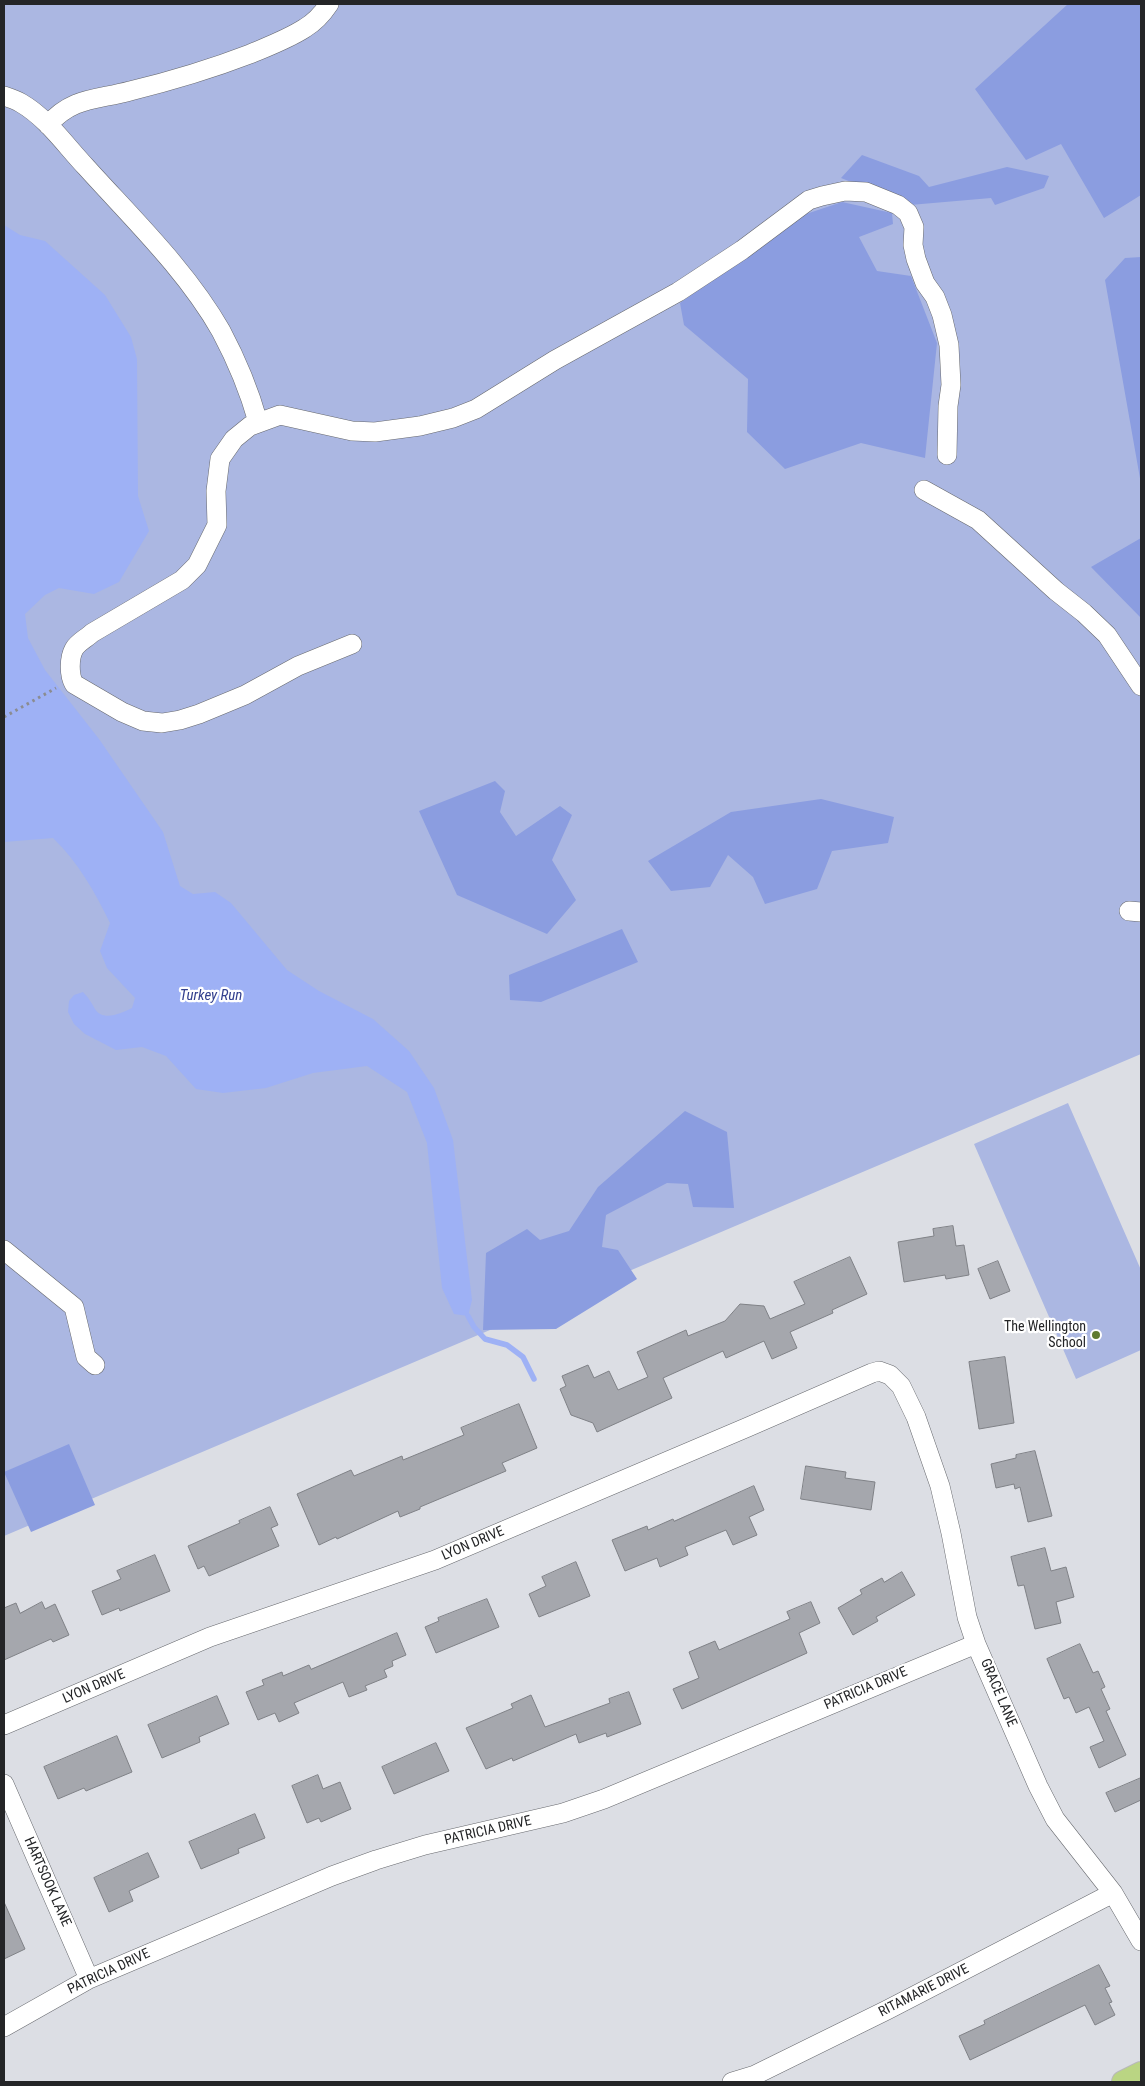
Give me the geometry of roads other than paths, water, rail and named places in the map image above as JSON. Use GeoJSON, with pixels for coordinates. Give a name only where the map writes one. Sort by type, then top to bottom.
{"type":"FeatureCollection","features":[{"type":"Feature","properties":{"kind":"main road"},"geometry":{"type":"LineString","coordinates":[[1123,2082],[1141,2073]]}},
{"type":"Feature","properties":{"kind":"street"},"geometry":{"type":"LineString","coordinates":[[48,125],[65,109],[80,102],[177,79],[284,40],[307,28],[322,14],[329,4]]}},
{"type":"Feature","properties":{"kind":"street"},"geometry":{"type":"LineString","coordinates":[[4,96],[22,103],[48,125],[158,248],[194,292],[220,330],[237,362],[246,382],[258,422]]}},
{"type":"Feature","properties":{"kind":"street"},"geometry":{"type":"LineString","coordinates":[[352,644],[298,666],[236,699],[180,720],[162,723],[143,720],[122,712],[86,692],[74,684],[72,679],[72,655],[74,648],[79,643],[92,633],[182,580],[197,566],[217,525],[216,491],[220,460],[241,432],[258,422],[280,415],[352,431],[375,432],[420,426],[453,418],[476,409],[555,360],[678,292],[749,246],[809,200],[845,191],[866,192],[898,205],[908,213],[914,228],[913,245],[916,259],[925,283],[935,297],[942,315],[951,364],[947,455]]}},
{"type":"Feature","properties":{"kind":"street"},"geometry":{"type":"LineString","coordinates":[[924,490],[978,520],[1056,591],[1084,613],[1107,636],[1141,686]]}},
{"type":"Feature","properties":{"kind":"street"},"geometry":{"type":"LineString","coordinates":[[4,1250],[74,1307],[86,1357],[95,1365]]}},
{"type":"Feature","properties":{"kind":"street","name":"LYON DRIVE"},"geometry":{"type":"LineString","coordinates":[[4,1726],[210,1637],[435,1560],[757,1424],[872,1372],[879,1371],[890,1375],[901,1386],[916,1417]]}},
{"type":"Feature","properties":{"kind":"street","name":"GRACE LANE"},"geometry":{"type":"LineString","coordinates":[[916,1417],[940,1486],[967,1617],[976,1644],[1042,1794],[1074,1845],[1113,1893],[1141,1941]]}},
{"type":"Feature","properties":{"kind":"street","name":"PATRICIA DRIVE"},"geometry":{"type":"LineString","coordinates":[[4,2027],[90,1979],[332,1876],[376,1860],[425,1846],[563,1813],[604,1799],[976,1644]]}},
{"type":"Feature","properties":{"kind":"street","name":"HARTSOOK LANE"},"geometry":{"type":"LineString","coordinates":[[4,1784],[90,1979]]}},
{"type":"Feature","properties":{"kind":"street","name":"RITAMARIE DRIVE"},"geometry":{"type":"LineString","coordinates":[[732,2082],[755,2075],[878,2014],[1113,1893]]}},
{"type":"Feature","properties":{"kind":"water","name":"Turkey Run"},"geometry":{"type":"Polygon","coordinates":[[[4,225],[20,235],[45,241],[105,295],[131,337],[137,359],[138,496],[149,531],[119,582],[94,594],[59,588],[45,595],[25,614],[28,638],[45,670],[99,739],[163,832],[180,886],[193,894],[215,892],[231,903],[287,970],[319,991],[373,1019],[409,1051],[434,1088],[453,1140],[472,1300],[468,1316],[454,1314],[442,1288],[427,1143],[407,1092],[367,1066],[313,1073],[266,1088],[223,1093],[196,1089],[166,1056],[142,1047],[116,1050],[85,1034],[74,1024],[68,1012],[69,1001],[74,995],[83,992],[98,1013],[108,1016],[132,1008],[135,998],[107,968],[100,951],[110,923],[92,889],[62,847],[53,838],[4,842],[4,225]]]}},
{"type":"Feature","properties":{"kind":"waterway","name":"Turkey Run"},"geometry":{"type":"LineString","coordinates":[[468,1316],[474,1327],[485,1339],[507,1345],[523,1357],[534,1379]]}},
{"type":"Feature","properties":{"kind":"place","name":"The Wellington School"},"geometry":{"type":"Point","coordinates":[1096,1335]}}]}
